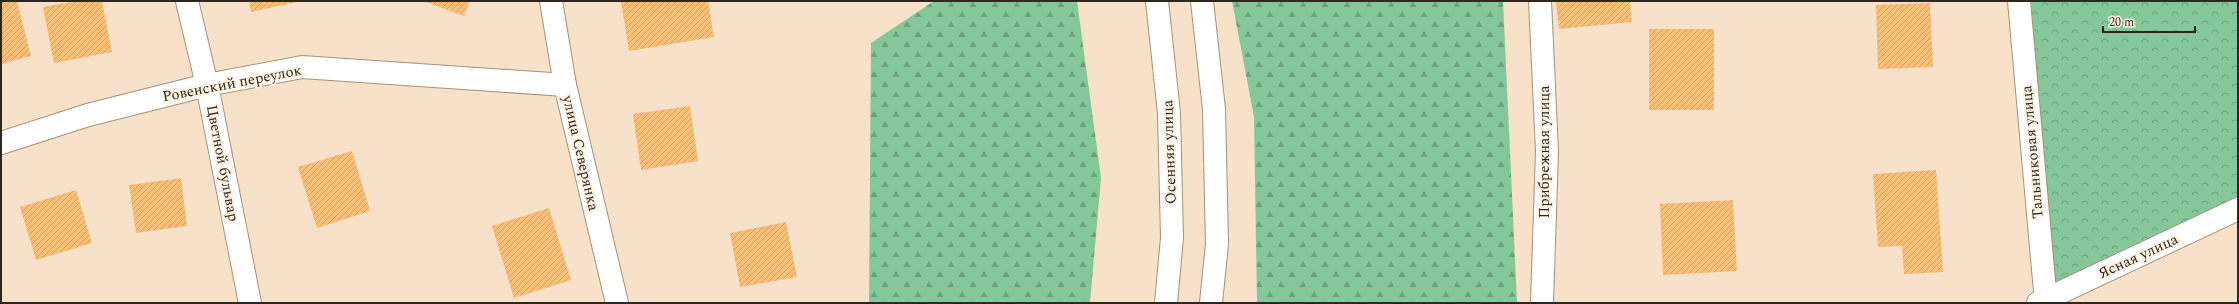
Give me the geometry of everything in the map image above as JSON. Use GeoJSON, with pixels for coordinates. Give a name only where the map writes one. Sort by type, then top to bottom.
{"type":"FeatureCollection","features":[{"type":"Feature","properties":{"kind":"street","name":"Цветной бульвар"},"geometry":{"type":"LineString","coordinates":[[187,1],[207,85],[250,303]]}},
{"type":"Feature","properties":{"kind":"street","name":"улица Северянка"},"geometry":{"type":"LineString","coordinates":[[551,1],[565,84],[616,303]]}},
{"type":"Feature","properties":{"kind":"street","name":"Осенняя улица"},"geometry":{"type":"LineString","coordinates":[[1157,1],[1169,113],[1172,238],[1166,303]]}},
{"type":"Feature","properties":{"kind":"street"},"geometry":{"type":"LineString","coordinates":[[1202,1],[1214,109],[1217,244],[1211,303]]}},
{"type":"Feature","properties":{"kind":"street","name":"Прибрежная улица"},"geometry":{"type":"LineString","coordinates":[[1540,1],[1547,152],[1542,303]]}},
{"type":"Feature","properties":{"kind":"street","name":"Тальниковая улица"},"geometry":{"type":"LineString","coordinates":[[2019,1],[2043,302]]}},
{"type":"Feature","properties":{"kind":"street","name":"Ровенский переулок"},"geometry":{"type":"LineString","coordinates":[[1,143],[88,115],[207,85],[302,67],[565,84]]}},
{"type":"Feature","properties":{"kind":"street","name":"Ясная улица"},"geometry":{"type":"LineString","coordinates":[[2043,302],[2238,209]]}},
{"type":"Feature","properties":{"kind":"green space"},"geometry":{"type":"Polygon","coordinates":[[[934,1],[1077,1],[1101,178],[1090,303],[869,303],[871,43],[934,1]]]}},
{"type":"Feature","properties":{"kind":"green space"},"geometry":{"type":"Polygon","coordinates":[[[1232,1],[1503,1],[1517,303],[1257,303],[1254,117],[1232,1]]]}},
{"type":"Feature","properties":{"kind":"green space"},"geometry":{"type":"Polygon","coordinates":[[[2031,1],[2238,1],[2238,196],[2054,285],[2031,1]]]}},
{"type":"Feature","properties":{"kind":"building"},"geometry":{"type":"Polygon","coordinates":[[[1,1],[17,1],[31,56],[1,64],[1,1]]]}},
{"type":"Feature","properties":{"kind":"building"},"geometry":{"type":"Polygon","coordinates":[[[77,1],[102,1],[112,52],[54,63],[43,7],[77,1]]]}},
{"type":"Feature","properties":{"kind":"building"},"geometry":{"type":"Polygon","coordinates":[[[249,1],[297,1],[297,2],[251,12],[249,1]]]}},
{"type":"Feature","properties":{"kind":"building"},"geometry":{"type":"Polygon","coordinates":[[[423,1],[470,1],[464,16],[423,1]]]}},
{"type":"Feature","properties":{"kind":"building"},"geometry":{"type":"Polygon","coordinates":[[[621,1],[708,1],[714,37],[629,51],[621,1]]]}},
{"type":"Feature","properties":{"kind":"building"},"geometry":{"type":"Polygon","coordinates":[[[1556,1],[1630,1],[1632,22],[1559,29],[1556,1]]]}},
{"type":"Feature","properties":{"kind":"building"},"geometry":{"type":"Polygon","coordinates":[[[1930,3],[1933,67],[1878,69],[1876,5],[1930,3]]]}},
{"type":"Feature","properties":{"kind":"building"},"geometry":{"type":"Polygon","coordinates":[[[1649,29],[1714,29],[1714,110],[1649,110],[1649,29]]]}},
{"type":"Feature","properties":{"kind":"building"},"geometry":{"type":"Polygon","coordinates":[[[690,106],[698,161],[641,170],[633,114],[690,106]]]}},
{"type":"Feature","properties":{"kind":"building"},"geometry":{"type":"Polygon","coordinates":[[[352,151],[370,211],[317,228],[298,167],[352,151]]]}},
{"type":"Feature","properties":{"kind":"building"},"geometry":{"type":"Polygon","coordinates":[[[1936,170],[1943,272],[1904,274],[1902,246],[1878,247],[1873,174],[1936,170]]]}},
{"type":"Feature","properties":{"kind":"building"},"geometry":{"type":"Polygon","coordinates":[[[181,178],[187,226],[136,233],[129,185],[181,178]]]}},
{"type":"Feature","properties":{"kind":"building"},"geometry":{"type":"Polygon","coordinates":[[[76,190],[92,243],[36,260],[20,207],[76,190]]]}},
{"type":"Feature","properties":{"kind":"building"},"geometry":{"type":"Polygon","coordinates":[[[1733,200],[1737,271],[1663,275],[1660,204],[1733,200]]]}},
{"type":"Feature","properties":{"kind":"building"},"geometry":{"type":"Polygon","coordinates":[[[549,208],[571,280],[514,298],[492,226],[549,208]]]}},
{"type":"Feature","properties":{"kind":"building"},"geometry":{"type":"Polygon","coordinates":[[[786,222],[797,277],[740,287],[730,233],[786,222]]]}}]}
